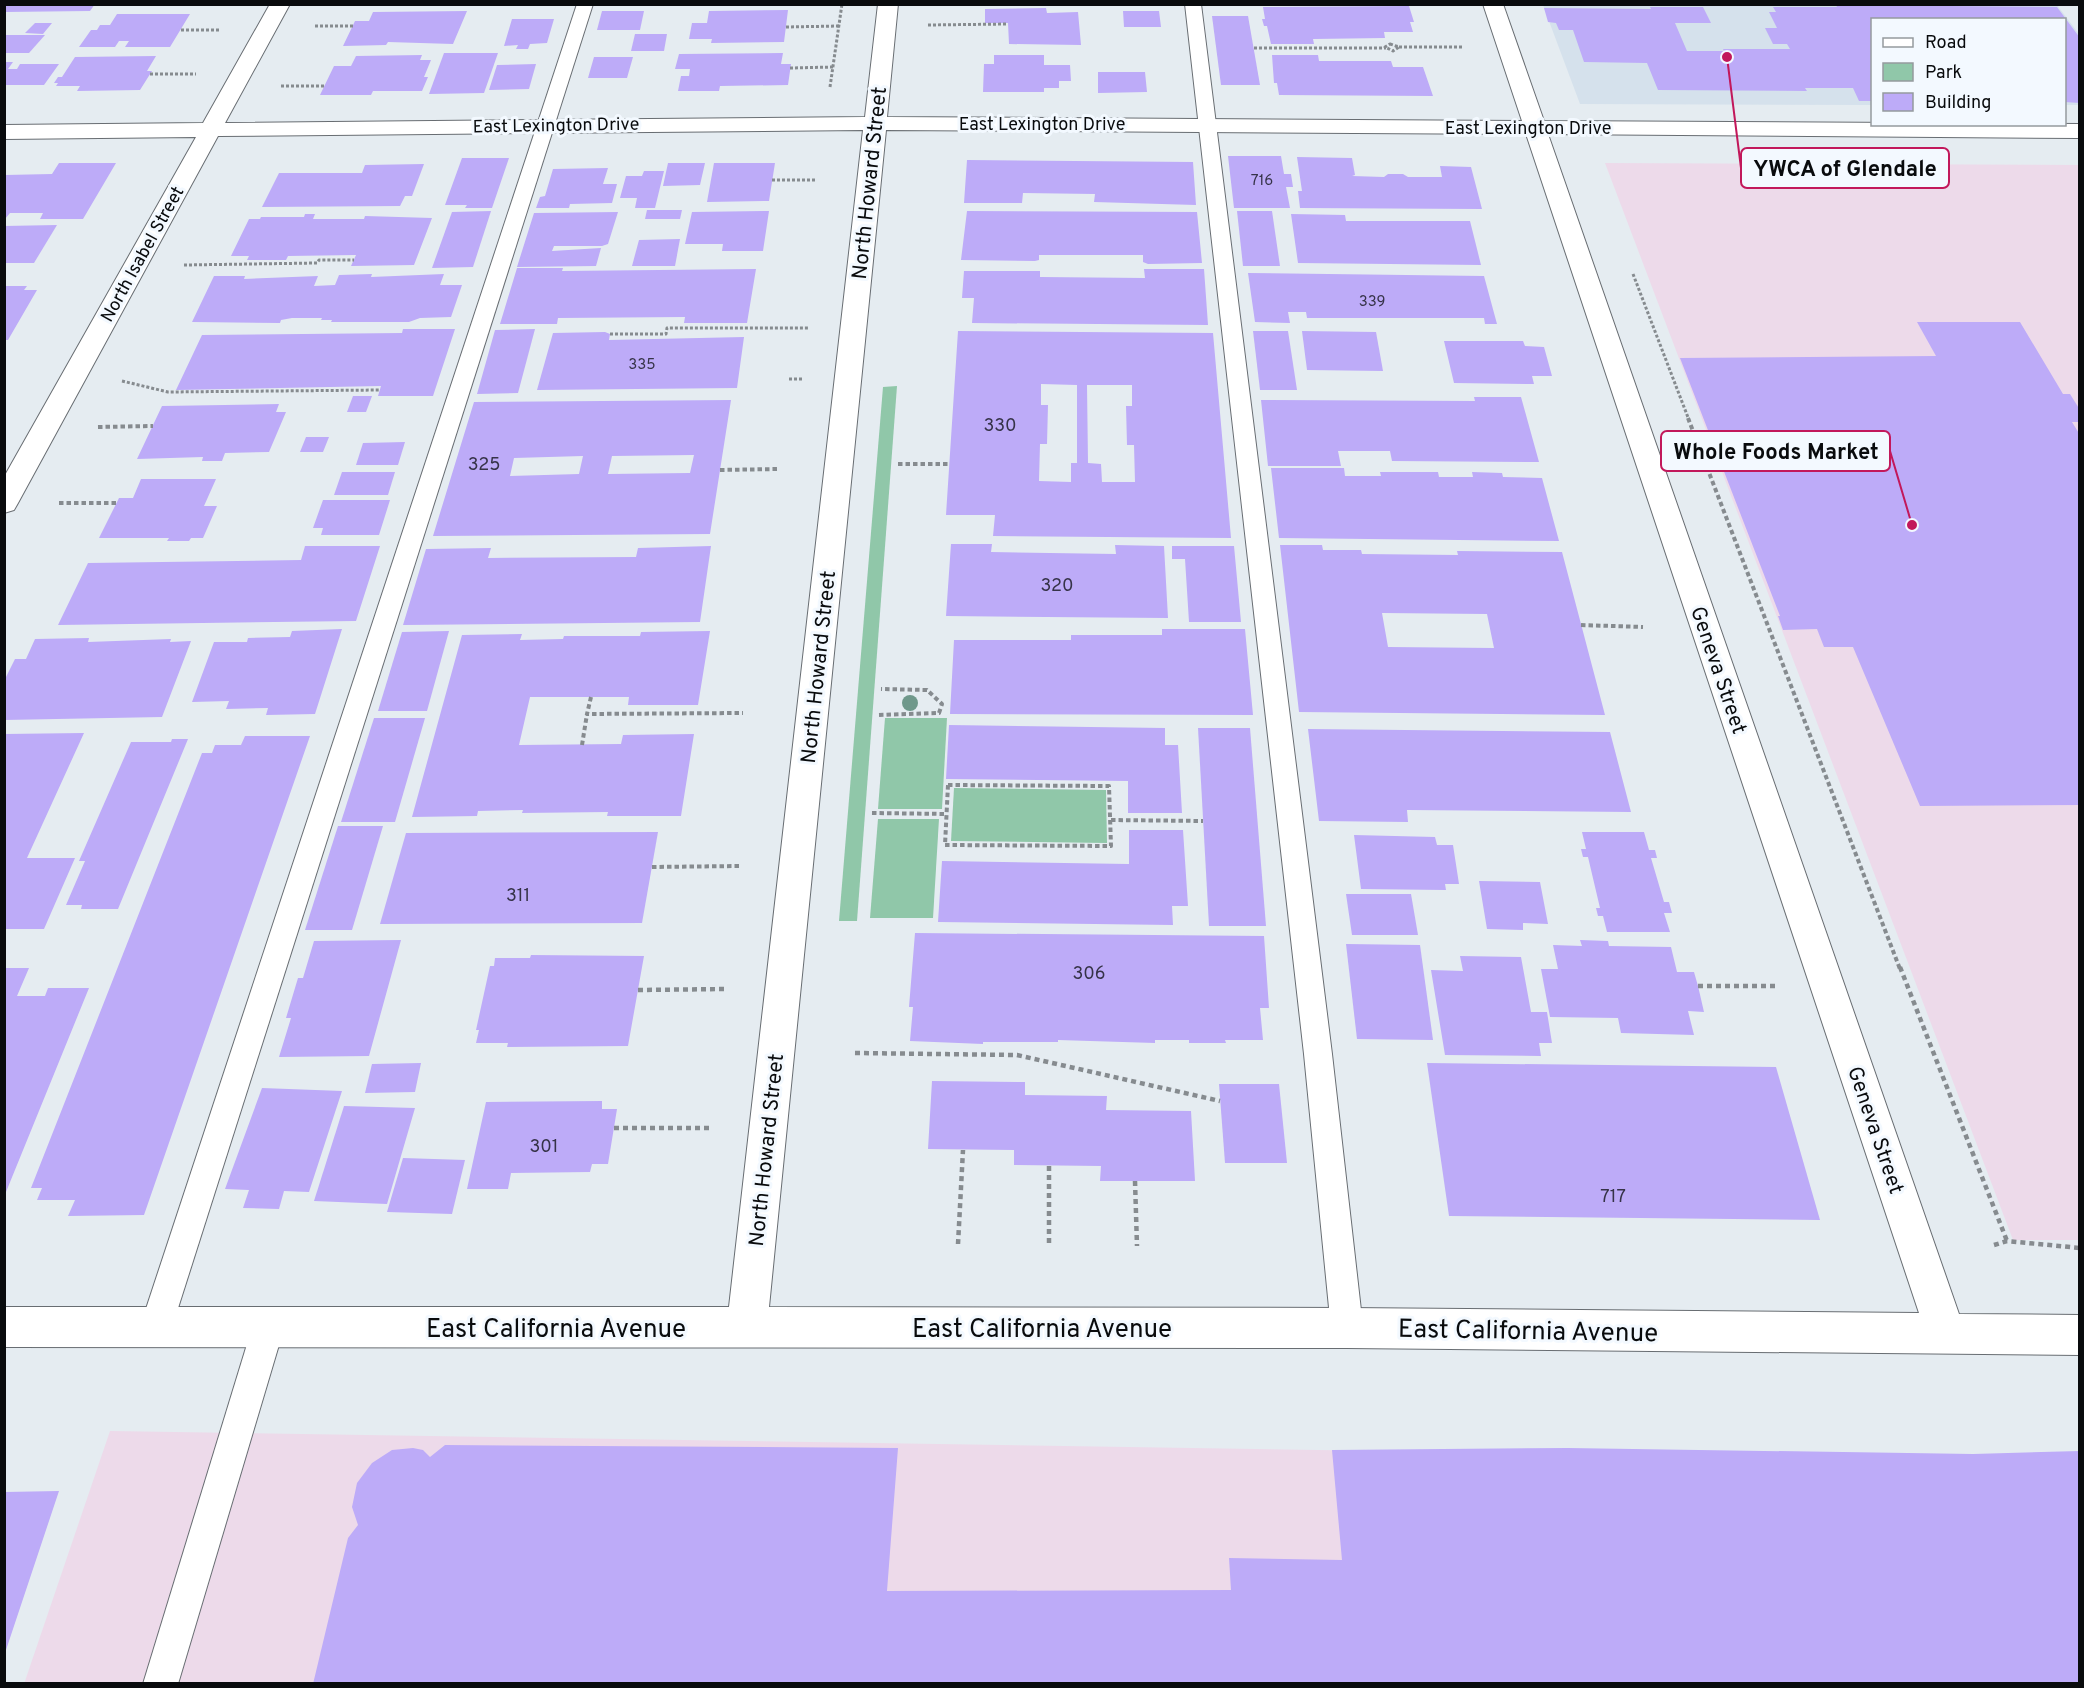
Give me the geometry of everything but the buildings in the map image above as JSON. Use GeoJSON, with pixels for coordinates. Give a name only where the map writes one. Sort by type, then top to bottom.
{"type":"FeatureCollection","features":[{"type":"Feature","properties":{"kind":"street","name":"North Isabel Street"},"geometry":{"type":"LineString","coordinates":[[4,503],[280,4]]}},
{"type":"Feature","properties":{"kind":"street","name":"North Howard Street"},"geometry":{"type":"LineString","coordinates":[[747,1329],[888,4]]}},
{"type":"Feature","properties":{"kind":"street","name":"Geneva Street"},"geometry":{"type":"LineString","coordinates":[[1493,4],[1946,1335]]}},
{"type":"Feature","properties":{"kind":"street","name":"East Lexington Drive"},"geometry":{"type":"LineString","coordinates":[[4,132],[875,123],[2079,131]]}},
{"type":"Feature","properties":{"kind":"street","name":"East California Avenue"},"geometry":{"type":"LineString","coordinates":[[4,1327],[1347,1328],[2079,1335]]}},
{"type":"Feature","properties":{"kind":"lane"},"geometry":{"type":"LineString","coordinates":[[156,1327],[585,4]]}},
{"type":"Feature","properties":{"kind":"lane"},"geometry":{"type":"LineString","coordinates":[[1193,4],[1316,1042],[1347,1328]]}},
{"type":"Feature","properties":{"kind":"lane"},"geometry":{"type":"LineString","coordinates":[[160,1683],[268,1328]]}},
{"type":"Feature","properties":{"kind":"path"},"geometry":{"type":"LineString","coordinates":[[828,97],[842,4]]}},
{"type":"Feature","properties":{"kind":"path"},"geometry":{"type":"LineString","coordinates":[[928,25],[1008,24]]}},
{"type":"Feature","properties":{"kind":"path"},"geometry":{"type":"LineString","coordinates":[[309,26],[353,26]]}},
{"type":"Feature","properties":{"kind":"path"},"geometry":{"type":"LineString","coordinates":[[786,27],[839,26]]}},
{"type":"Feature","properties":{"kind":"path"},"geometry":{"type":"LineString","coordinates":[[181,30],[224,30]]}},
{"type":"Feature","properties":{"kind":"path"},"geometry":{"type":"LineString","coordinates":[[1386,48],[1390,44],[1399,47],[1472,47]]}},
{"type":"Feature","properties":{"kind":"path"},"geometry":{"type":"LineString","coordinates":[[1254,48],[1386,48],[1393,51],[1399,47]]}},
{"type":"Feature","properties":{"kind":"path"},"geometry":{"type":"LineString","coordinates":[[790,68],[834,67]]}},
{"type":"Feature","properties":{"kind":"path"},"geometry":{"type":"LineString","coordinates":[[150,74],[199,74]]}},
{"type":"Feature","properties":{"kind":"path"},"geometry":{"type":"LineString","coordinates":[[277,86],[324,86]]}},
{"type":"Feature","properties":{"kind":"path"},"geometry":{"type":"LineString","coordinates":[[772,180],[816,180]]}},
{"type":"Feature","properties":{"kind":"path"},"geometry":{"type":"LineString","coordinates":[[183,265],[317,264],[319,260],[354,260]]}},
{"type":"Feature","properties":{"kind":"path"},"geometry":{"type":"LineString","coordinates":[[1631,271],[2007,1241]]}},
{"type":"Feature","properties":{"kind":"path"},"geometry":{"type":"LineString","coordinates":[[610,334],[666,334],[667,328],[816,328]]}},
{"type":"Feature","properties":{"kind":"path"},"geometry":{"type":"LineString","coordinates":[[789,379],[807,379]]}},
{"type":"Feature","properties":{"kind":"path"},"geometry":{"type":"LineString","coordinates":[[123,381],[168,392],[380,390]]}},
{"type":"Feature","properties":{"kind":"path"},"geometry":{"type":"LineString","coordinates":[[98,427],[153,426]]}},
{"type":"Feature","properties":{"kind":"path"},"geometry":{"type":"LineString","coordinates":[[898,464],[949,464]]}},
{"type":"Feature","properties":{"kind":"path"},"geometry":{"type":"LineString","coordinates":[[720,470],[777,469]]}},
{"type":"Feature","properties":{"kind":"path"},"geometry":{"type":"LineString","coordinates":[[58,503],[116,503]]}},
{"type":"Feature","properties":{"kind":"path"},"geometry":{"type":"LineString","coordinates":[[1581,625],[1643,627]]}},
{"type":"Feature","properties":{"kind":"path"},"geometry":{"type":"LineString","coordinates":[[879,715],[939,713],[942,704],[927,690],[881,689]]}},
{"type":"Feature","properties":{"kind":"path"},"geometry":{"type":"LineString","coordinates":[[582,745],[591,697]]}},
{"type":"Feature","properties":{"kind":"path"},"geometry":{"type":"LineString","coordinates":[[587,714],[743,713]]}},
{"type":"Feature","properties":{"kind":"path"},"geometry":{"type":"LineString","coordinates":[[948,785],[1109,786],[1111,846],[945,844],[947,814],[948,785]]}},
{"type":"Feature","properties":{"kind":"path"},"geometry":{"type":"LineString","coordinates":[[872,813],[947,814]]}},
{"type":"Feature","properties":{"kind":"path"},"geometry":{"type":"LineString","coordinates":[[1111,820],[1203,821]]}},
{"type":"Feature","properties":{"kind":"path"},"geometry":{"type":"LineString","coordinates":[[652,867],[741,866]]}},
{"type":"Feature","properties":{"kind":"path"},"geometry":{"type":"LineString","coordinates":[[1698,987],[1784,987]]}},
{"type":"Feature","properties":{"kind":"path"},"geometry":{"type":"LineString","coordinates":[[638,990],[726,989]]}},
{"type":"Feature","properties":{"kind":"path"},"geometry":{"type":"LineString","coordinates":[[855,1053],[1017,1055],[1220,1101]]}},
{"type":"Feature","properties":{"kind":"path"},"geometry":{"type":"LineString","coordinates":[[614,1128],[711,1128]]}},
{"type":"Feature","properties":{"kind":"path"},"geometry":{"type":"LineString","coordinates":[[957,1244],[963,1150]]}},
{"type":"Feature","properties":{"kind":"path"},"geometry":{"type":"LineString","coordinates":[[1049,1166],[1049,1246]]}},
{"type":"Feature","properties":{"kind":"path"},"geometry":{"type":"LineString","coordinates":[[1135,1181],[1137,1246]]}},
{"type":"Feature","properties":{"kind":"path"},"geometry":{"type":"LineString","coordinates":[[1994,1245],[2007,1241],[2079,1248]]}},
{"type":"Feature","properties":{"kind":"shaded area"},"geometry":{"type":"Polygon","coordinates":[[[1543,5],[2057,5],[2079,34],[2079,105],[2066,105],[2066,18],[1871,18],[1871,105],[1580,104],[1543,5]]]}},
{"type":"Feature","properties":{"kind":"shaded area"},"geometry":{"type":"Polygon","coordinates":[[[1605,163],[2079,165],[2079,1240],[2013,1240],[1605,163]]]}},
{"type":"Feature","properties":{"kind":"shaded area"},"geometry":{"type":"Polygon","coordinates":[[[110,1431],[2079,1462],[2079,1683],[24,1684],[110,1431]]]}},
{"type":"Feature","properties":{"kind":"green space"},"geometry":{"type":"Polygon","coordinates":[[[897,386],[857,921],[839,921],[883,387],[897,386]]]}},
{"type":"Feature","properties":{"kind":"green space"},"geometry":{"type":"Polygon","coordinates":[[[885,718],[947,718],[942,809],[878,809],[885,718]]]}},
{"type":"Feature","properties":{"kind":"green space"},"geometry":{"type":"Polygon","coordinates":[[[954,788],[1106,790],[1107,843],[951,841],[954,788]]]}},
{"type":"Feature","properties":{"kind":"green space"},"geometry":{"type":"Polygon","coordinates":[[[878,819],[939,819],[933,918],[870,918],[878,819]]]}},
{"type":"Feature","properties":{"kind":"place","name":"YWCA of Glendale"},"geometry":{"type":"Point","coordinates":[1727,57]}},
{"type":"Feature","properties":{"kind":"place","name":"Whole Foods Market"},"geometry":{"type":"Point","coordinates":[1912,525]}}]}
